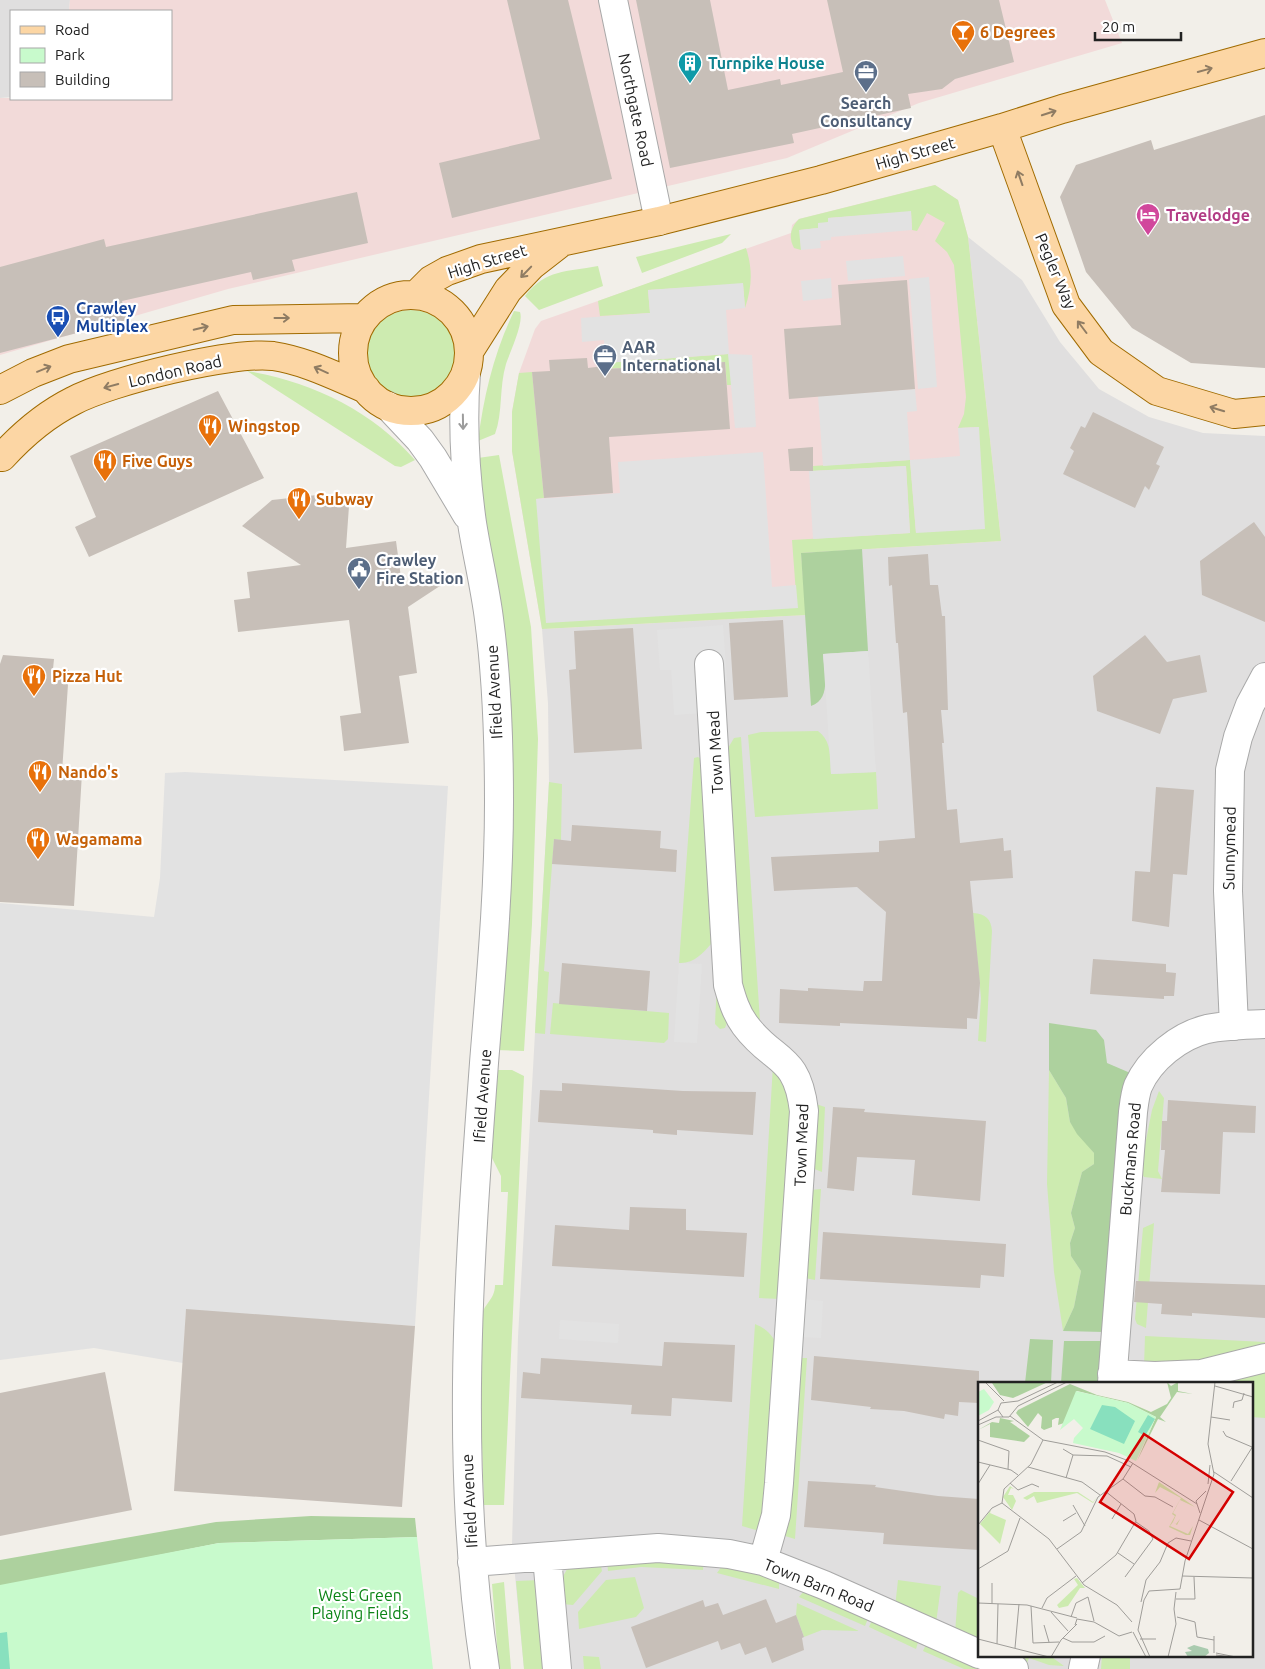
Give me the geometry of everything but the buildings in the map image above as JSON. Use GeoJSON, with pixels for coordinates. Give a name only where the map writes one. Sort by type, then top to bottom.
{"type":"FeatureCollection","features":[{"type":"Feature","properties":{"kind":"main road","name":"High Street"},"geometry":{"type":"LineString","coordinates":[[417,294],[431,280],[447,271],[482,260],[562,240],[659,221],[821,180],[1062,109],[1265,53]]}},
{"type":"Feature","properties":{"kind":"main road","name":"Pegler Way"},"geometry":{"type":"LineString","coordinates":[[1002,128],[1066,305],[1101,352],[1157,391],[1234,414],[1265,411]]}},
{"type":"Feature","properties":{"kind":"main road","name":"High Street"},"geometry":{"type":"LineString","coordinates":[[468,362],[508,290],[531,266],[562,240]]}},
{"type":"Feature","properties":{"kind":"main road"},"geometry":{"type":"LineString","coordinates":[[417,294],[433,298],[453,312],[467,333],[468,362],[459,387],[448,399],[434,407],[419,411],[403,411],[388,406],[374,398],[358,376],[354,362],[353,347],[356,332],[364,318],[377,305],[394,296],[417,294]]}},
{"type":"Feature","properties":{"kind":"main road"},"geometry":{"type":"LineString","coordinates":[[0,390],[33,373],[69,359],[233,320],[364,318]]}},
{"type":"Feature","properties":{"kind":"main road","name":"London Road"},"geometry":{"type":"LineString","coordinates":[[1,452],[31,428],[75,399],[101,389],[180,367],[223,360],[271,356],[305,362],[366,389]]}},
{"type":"Feature","properties":{"kind":"street","name":"Northgate Road"},"geometry":{"type":"LineString","coordinates":[[613,0],[659,221]]}},
{"type":"Feature","properties":{"kind":"street","name":"Ifield Avenue"},"geometry":{"type":"LineString","coordinates":[[468,362],[463,409],[464,447],[472,525],[490,622],[499,800],[498,893],[477,1164],[467,1339],[466,1428],[472,1562],[485,1669]]}},
{"type":"Feature","properties":{"kind":"street","name":"Ifield Avenue"},"geometry":{"type":"LineString","coordinates":[[388,406],[420,440],[433,458],[472,525]]}},
{"type":"Feature","properties":{"kind":"street","name":"Town Mead"},"geometry":{"type":"LineString","coordinates":[[709,664],[728,985],[734,1005],[744,1025],[789,1065],[796,1075],[802,1092],[804,1111],[779,1483],[776,1514],[763,1560]]}},
{"type":"Feature","properties":{"kind":"street","name":"Sunnymead"},"geometry":{"type":"LineString","coordinates":[[1234,1026],[1228,891],[1230,770],[1238,737],[1250,705],[1265,677]]}},
{"type":"Feature","properties":{"kind":"street","name":"Buckmans Road"},"geometry":{"type":"LineString","coordinates":[[1112,1378],[1133,1112],[1138,1087],[1146,1072],[1164,1052],[1184,1038],[1208,1029],[1265,1024]]}},
{"type":"Feature","properties":{"kind":"street"},"geometry":{"type":"LineString","coordinates":[[1112,1378],[1201,1374],[1265,1358]]}},
{"type":"Feature","properties":{"kind":"street","name":"Town Barn Road"},"geometry":{"type":"LineString","coordinates":[[472,1562],[658,1548],[696,1550],[763,1560],[978,1654]]}},
{"type":"Feature","properties":{"kind":"street"},"geometry":{"type":"LineString","coordinates":[[547,1557],[557,1669]]}},
{"type":"Feature","properties":{"kind":"street"},"geometry":{"type":"LineString","coordinates":[[985,1656],[1014,1669]]}},
{"type":"Feature","properties":{"kind":"street"},"geometry":{"type":"LineString","coordinates":[[1083,1669],[1086,1656]]}},
{"type":"Feature","properties":{"kind":"shaded area"},"geometry":{"type":"Polygon","coordinates":[[[0,0],[70,0],[69,10],[10,10],[10,97],[0,98],[0,0]]]}},
{"type":"Feature","properties":{"kind":"shaded area"},"geometry":{"type":"Polygon","coordinates":[[[70,0],[1105,0],[1122,43],[919,103],[787,158],[228,289],[0,355],[0,98],[10,98],[10,100],[172,100],[172,10],[69,10],[70,0]]]}},
{"type":"Feature","properties":{"kind":"shaded area"},"geometry":{"type":"Polygon","coordinates":[[[935,185],[958,200],[968,237],[1001,541],[801,553],[806,615],[542,629],[512,451],[512,412],[519,373],[535,329],[541,321],[791,233],[792,225],[799,219],[935,185]]]}},
{"type":"Feature","properties":{"kind":"shaded area"},"geometry":{"type":"Polygon","coordinates":[[[911,211],[912,230],[831,237],[831,240],[820,241],[821,248],[801,250],[799,230],[818,228],[818,223],[828,222],[828,218],[911,211]]]}},
{"type":"Feature","properties":{"kind":"shaded area"},"geometry":{"type":"Polygon","coordinates":[[[968,237],[1022,280],[1060,342],[1099,389],[1149,417],[1203,433],[1265,436],[1265,1669],[524,1669],[512,1544],[518,1337],[549,782],[548,703],[542,629],[805,615],[801,553],[1001,541],[968,237]]]}},
{"type":"Feature","properties":{"kind":"shaded area"},"geometry":{"type":"Polygon","coordinates":[[[903,256],[905,276],[848,281],[846,261],[903,256]]]}},
{"type":"Feature","properties":{"kind":"shaded area"},"geometry":{"type":"Polygon","coordinates":[[[929,277],[937,387],[918,389],[909,279],[929,277]]]}},
{"type":"Feature","properties":{"kind":"shaded area"},"geometry":{"type":"Polygon","coordinates":[[[831,278],[832,298],[803,301],[801,281],[831,278]]]}},
{"type":"Feature","properties":{"kind":"shaded area"},"geometry":{"type":"Polygon","coordinates":[[[743,283],[745,308],[726,310],[729,354],[752,355],[756,427],[735,428],[728,354],[605,363],[604,340],[582,342],[581,318],[650,313],[648,290],[743,283]]]}},
{"type":"Feature","properties":{"kind":"shaded area"},"geometry":{"type":"Polygon","coordinates":[[[915,389],[917,411],[907,412],[910,460],[823,466],[818,396],[915,389]]]}},
{"type":"Feature","properties":{"kind":"shaded area"},"geometry":{"type":"Polygon","coordinates":[[[979,427],[985,529],[916,533],[910,460],[960,456],[958,428],[979,427]]]}},
{"type":"Feature","properties":{"kind":"shaded area"},"geometry":{"type":"Polygon","coordinates":[[[763,452],[772,587],[796,585],[798,608],[546,623],[536,499],[620,493],[618,462],[763,452]]]}},
{"type":"Feature","properties":{"kind":"shaded area"},"geometry":{"type":"Polygon","coordinates":[[[906,466],[910,533],[813,539],[809,471],[906,466]]]}},
{"type":"Feature","properties":{"kind":"shaded area"},"geometry":{"type":"Polygon","coordinates":[[[723,625],[727,681],[701,683],[703,713],[674,715],[671,670],[660,670],[657,630],[723,625]]]}},
{"type":"Feature","properties":{"kind":"shaded area"},"geometry":{"type":"Polygon","coordinates":[[[868,651],[876,772],[831,774],[823,654],[868,651]]]}},
{"type":"Feature","properties":{"kind":"shaded area"},"geometry":{"type":"Polygon","coordinates":[[[185,772],[448,786],[415,1326],[186,1310],[183,1363],[94,1348],[0,1360],[0,903],[154,917],[160,878],[165,773],[185,772]]]}},
{"type":"Feature","properties":{"kind":"shaded area"},"geometry":{"type":"Polygon","coordinates":[[[679,963],[702,964],[697,1043],[674,1042],[679,963]]]}},
{"type":"Feature","properties":{"kind":"shaded area"},"geometry":{"type":"Polygon","coordinates":[[[803,1299],[823,1301],[821,1338],[801,1337],[803,1299]]]}},
{"type":"Feature","properties":{"kind":"shaded area"},"geometry":{"type":"Polygon","coordinates":[[[560,1320],[619,1324],[618,1343],[559,1339],[560,1320]]]}},
{"type":"Feature","properties":{"kind":"green space"},"geometry":{"type":"Polygon","coordinates":[[[935,185],[958,200],[968,237],[1001,541],[801,553],[806,615],[542,629],[512,451],[512,412],[519,373],[532,372],[544,498],[536,499],[797,607],[792,540],[910,533],[906,466],[813,471],[813,466],[910,460],[916,533],[979,427],[958,428],[964,414],[966,397],[954,265],[947,252],[935,241],[945,223],[927,213],[917,231],[912,230],[911,212],[828,218],[828,222],[818,228],[800,230],[801,250],[794,248],[791,236],[792,229],[799,219],[935,185]]]}},
{"type":"Feature","properties":{"kind":"green space"},"geometry":{"type":"Polygon","coordinates":[[[731,234],[722,243],[642,273],[636,257],[731,234]]]}},
{"type":"Feature","properties":{"kind":"green space"},"geometry":{"type":"Polygon","coordinates":[[[746,248],[751,278],[745,308],[743,284],[648,290],[650,313],[600,316],[598,301],[746,248]]]}},
{"type":"Feature","properties":{"kind":"green space"},"geometry":{"type":"Polygon","coordinates":[[[598,266],[603,286],[539,310],[525,296],[533,287],[549,276],[598,266]]]}},
{"type":"Feature","properties":{"kind":"green space"},"geometry":{"type":"Polygon","coordinates":[[[411,310],[428,313],[436,317],[448,329],[452,337],[455,354],[452,371],[448,379],[436,391],[428,395],[411,398],[394,395],[386,391],[374,379],[370,371],[367,354],[370,337],[374,329],[386,317],[394,313],[411,310]]]}},
{"type":"Feature","properties":{"kind":"green space"},"geometry":{"type":"Polygon","coordinates":[[[514,311],[520,312],[521,317],[502,382],[499,417],[495,434],[478,441],[483,407],[491,374],[501,342],[514,311]]]}},
{"type":"Feature","properties":{"kind":"green space"},"geometry":{"type":"Polygon","coordinates":[[[729,354],[733,385],[727,385],[725,362],[705,363],[705,360],[681,361],[681,365],[604,369],[605,363],[729,354]]]}},
{"type":"Feature","properties":{"kind":"green space"},"geometry":{"type":"Polygon","coordinates":[[[247,371],[294,382],[339,401],[380,427],[415,460],[401,467],[395,466],[247,371]]]}},
{"type":"Feature","properties":{"kind":"green space"},"geometry":{"type":"Polygon","coordinates":[[[499,455],[531,627],[538,739],[532,924],[524,1051],[497,1050],[482,502],[478,458],[499,455]]]}},
{"type":"Feature","properties":{"kind":"green space"},"geometry":{"type":"Polygon","coordinates":[[[862,549],[868,651],[823,654],[824,691],[818,702],[811,706],[801,553],[862,549]]]}},
{"type":"Feature","properties":{"kind":"green space"},"geometry":{"type":"Polygon","coordinates":[[[818,731],[823,735],[828,745],[831,774],[876,772],[878,809],[755,817],[748,735],[761,732],[818,731]]]}},
{"type":"Feature","properties":{"kind":"green space"},"geometry":{"type":"Polygon","coordinates":[[[741,737],[760,1021],[750,1010],[743,997],[725,753],[734,738],[741,737]]]}},
{"type":"Feature","properties":{"kind":"green space"},"geometry":{"type":"Polygon","coordinates":[[[698,757],[705,762],[712,943],[694,960],[679,963],[694,758],[698,757]]]}},
{"type":"Feature","properties":{"kind":"green space"},"geometry":{"type":"Polygon","coordinates":[[[549,782],[562,784],[561,840],[554,839],[544,971],[549,972],[545,1034],[535,1033],[549,782]]]}},
{"type":"Feature","properties":{"kind":"green space"},"geometry":{"type":"Polygon","coordinates":[[[973,913],[987,918],[992,931],[986,1042],[978,1041],[981,998],[973,913]]]}},
{"type":"Feature","properties":{"kind":"green space"},"geometry":{"type":"Polygon","coordinates":[[[717,981],[728,1020],[725,1028],[720,1029],[715,1024],[717,981]]]}},
{"type":"Feature","properties":{"kind":"green space"},"geometry":{"type":"Polygon","coordinates":[[[553,1003],[669,1013],[668,1039],[664,1043],[550,1034],[553,1003]]]}},
{"type":"Feature","properties":{"kind":"green space"},"geometry":{"type":"Polygon","coordinates":[[[1049,1023],[1096,1030],[1104,1040],[1107,1063],[1135,1075],[1104,1332],[1063,1331],[1074,1307],[1081,1271],[1071,1256],[1070,1243],[1075,1228],[1071,1213],[1082,1172],[1094,1164],[1094,1153],[1077,1134],[1070,1122],[1066,1098],[1049,1070],[1049,1023]]]}},
{"type":"Feature","properties":{"kind":"green space"},"geometry":{"type":"Polygon","coordinates":[[[773,1065],[792,1084],[782,1299],[759,1298],[773,1065]]]}},
{"type":"Feature","properties":{"kind":"green space"},"geometry":{"type":"Polygon","coordinates":[[[498,1070],[512,1070],[524,1076],[504,1505],[484,1505],[481,1389],[482,1318],[484,1309],[493,1295],[495,1285],[503,1285],[508,1192],[501,1192],[501,1176],[490,1154],[498,1070]]]}},
{"type":"Feature","properties":{"kind":"green space"},"geometry":{"type":"Polygon","coordinates":[[[1049,1070],[1066,1098],[1070,1122],[1094,1153],[1094,1164],[1082,1172],[1071,1213],[1075,1228],[1070,1243],[1071,1256],[1081,1271],[1074,1307],[1063,1331],[1054,1272],[1047,1184],[1049,1070]]]}},
{"type":"Feature","properties":{"kind":"green space"},"geometry":{"type":"Polygon","coordinates":[[[1159,1091],[1164,1098],[1158,1171],[1162,1179],[1144,1177],[1140,1170],[1152,1110],[1159,1091]]]}},
{"type":"Feature","properties":{"kind":"green space"},"geometry":{"type":"Polygon","coordinates":[[[816,1104],[825,1107],[822,1172],[812,1168],[816,1104]]]}},
{"type":"Feature","properties":{"kind":"green space"},"geometry":{"type":"Polygon","coordinates":[[[821,1189],[815,1280],[805,1278],[811,1190],[821,1189]]]}},
{"type":"Feature","properties":{"kind":"green space"},"geometry":{"type":"Polygon","coordinates":[[[1154,1223],[1146,1328],[1137,1324],[1135,1319],[1143,1228],[1154,1223]]]}},
{"type":"Feature","properties":{"kind":"green space"},"geometry":{"type":"Polygon","coordinates":[[[755,1324],[768,1332],[777,1344],[767,1497],[759,1531],[742,1526],[755,1324]]]}},
{"type":"Feature","properties":{"kind":"green space"},"geometry":{"type":"Polygon","coordinates":[[[1145,1336],[1265,1342],[1265,1348],[1212,1362],[1144,1366],[1145,1336]]]}},
{"type":"Feature","properties":{"kind":"green space"},"geometry":{"type":"Polygon","coordinates":[[[1030,1339],[1053,1340],[1051,1382],[1025,1382],[1030,1339]]]}},
{"type":"Feature","properties":{"kind":"green space"},"geometry":{"type":"Polygon","coordinates":[[[1064,1341],[1109,1341],[1106,1382],[1061,1382],[1064,1341]]]}},
{"type":"Feature","properties":{"kind":"green space"},"geometry":{"type":"Polygon","coordinates":[[[798,1358],[807,1358],[795,1539],[785,1536],[798,1358]]]}},
{"type":"Feature","properties":{"kind":"green space"},"geometry":{"type":"Polygon","coordinates":[[[1265,1370],[1265,1418],[1252,1417],[1252,1382],[1223,1382],[1265,1370]]]}},
{"type":"Feature","properties":{"kind":"green space"},"geometry":{"type":"Polygon","coordinates":[[[311,1516],[415,1518],[417,1537],[219,1543],[0,1587],[0,1560],[216,1522],[311,1516]]]}},
{"type":"Feature","properties":{"kind":"green space","name":"West Green Playing Fields"},"geometry":{"type":"Polygon","coordinates":[[[417,1537],[433,1669],[0,1669],[0,1585],[219,1543],[417,1537]]]}},
{"type":"Feature","properties":{"kind":"green space"},"geometry":{"type":"Polygon","coordinates":[[[704,1559],[703,1570],[641,1567],[608,1571],[607,1561],[704,1559]]]}},
{"type":"Feature","properties":{"kind":"green space"},"geometry":{"type":"Polygon","coordinates":[[[600,1561],[602,1571],[573,1605],[562,1604],[562,1581],[568,1568],[600,1561]]]}},
{"type":"Feature","properties":{"kind":"green space"},"geometry":{"type":"Polygon","coordinates":[[[724,1563],[779,1577],[779,1589],[717,1573],[724,1563]]]}},
{"type":"Feature","properties":{"kind":"green space"},"geometry":{"type":"Polygon","coordinates":[[[635,1577],[644,1608],[636,1617],[579,1629],[578,1612],[606,1580],[635,1577]]]}},
{"type":"Feature","properties":{"kind":"green space"},"geometry":{"type":"Polygon","coordinates":[[[540,1580],[549,1669],[524,1669],[516,1581],[540,1580]]]}},
{"type":"Feature","properties":{"kind":"green space"},"geometry":{"type":"Polygon","coordinates":[[[898,1580],[941,1586],[936,1623],[895,1607],[898,1580]]]}},
{"type":"Feature","properties":{"kind":"green space"},"geometry":{"type":"Polygon","coordinates":[[[504,1582],[511,1669],[499,1669],[492,1584],[504,1582]]]}},
{"type":"Feature","properties":{"kind":"green space"},"geometry":{"type":"Polygon","coordinates":[[[961,1590],[978,1598],[978,1643],[955,1633],[958,1593],[961,1590]]]}},
{"type":"Feature","properties":{"kind":"green space"},"geometry":{"type":"Polygon","coordinates":[[[804,1591],[869,1616],[865,1626],[799,1597],[804,1591]]]}},
{"type":"Feature","properties":{"kind":"green space"},"geometry":{"type":"Polygon","coordinates":[[[797,1603],[859,1631],[822,1630],[804,1637],[796,1615],[797,1603]]]}},
{"type":"Feature","properties":{"kind":"green space"},"geometry":{"type":"Polygon","coordinates":[[[873,1618],[919,1639],[916,1649],[869,1627],[873,1618]]]}},
{"type":"Feature","properties":{"kind":"green space"},"geometry":{"type":"Polygon","coordinates":[[[7,1632],[10,1669],[0,1669],[0,1633],[7,1632]]]}},
{"type":"Feature","properties":{"kind":"green space"},"geometry":{"type":"Polygon","coordinates":[[[927,1642],[989,1669],[964,1669],[923,1651],[927,1642]]]}},
{"type":"Feature","properties":{"kind":"green space"},"geometry":{"type":"Polygon","coordinates":[[[583,1656],[599,1657],[601,1669],[584,1669],[583,1656]]]}},
{"type":"Feature","properties":{"kind":"green space"},"geometry":{"type":"Polygon","coordinates":[[[1010,1656],[1050,1656],[1064,1666],[1049,1665],[1029,1658],[1027,1663],[1010,1656]]]}},
{"type":"Feature","properties":{"kind":"green space"},"geometry":{"type":"Polygon","coordinates":[[[1102,1656],[1130,1656],[1130,1669],[1101,1669],[1102,1656]]]}},
{"type":"Feature","properties":{"kind":"place","name":"6 Degrees"},"geometry":{"type":"Point","coordinates":[963,53]}},
{"type":"Feature","properties":{"kind":"place","name":"Turnpike House"},"geometry":{"type":"Point","coordinates":[690,84]}},
{"type":"Feature","properties":{"kind":"place","name":"Search Consultancy"},"geometry":{"type":"Point","coordinates":[866,93]}},
{"type":"Feature","properties":{"kind":"place","name":"Travelodge"},"geometry":{"type":"Point","coordinates":[1148,236]}},
{"type":"Feature","properties":{"kind":"place","name":"Crawley Multiplex"},"geometry":{"type":"Point","coordinates":[58,338]}},
{"type":"Feature","properties":{"kind":"place","name":"AAR International"},"geometry":{"type":"Point","coordinates":[605,377]}},
{"type":"Feature","properties":{"kind":"place","name":"Wingstop"},"geometry":{"type":"Point","coordinates":[210,447]}},
{"type":"Feature","properties":{"kind":"place","name":"Five Guys"},"geometry":{"type":"Point","coordinates":[105,482]}},
{"type":"Feature","properties":{"kind":"place","name":"Subway"},"geometry":{"type":"Point","coordinates":[299,520]}},
{"type":"Feature","properties":{"kind":"place","name":"Crawley Fire Station"},"geometry":{"type":"Point","coordinates":[359,590]}},
{"type":"Feature","properties":{"kind":"place","name":"Pizza Hut"},"geometry":{"type":"Point","coordinates":[34,697]}},
{"type":"Feature","properties":{"kind":"place","name":"Nando's"},"geometry":{"type":"Point","coordinates":[40,793]}},
{"type":"Feature","properties":{"kind":"place","name":"Wagamama"},"geometry":{"type":"Point","coordinates":[38,860]}}]}
